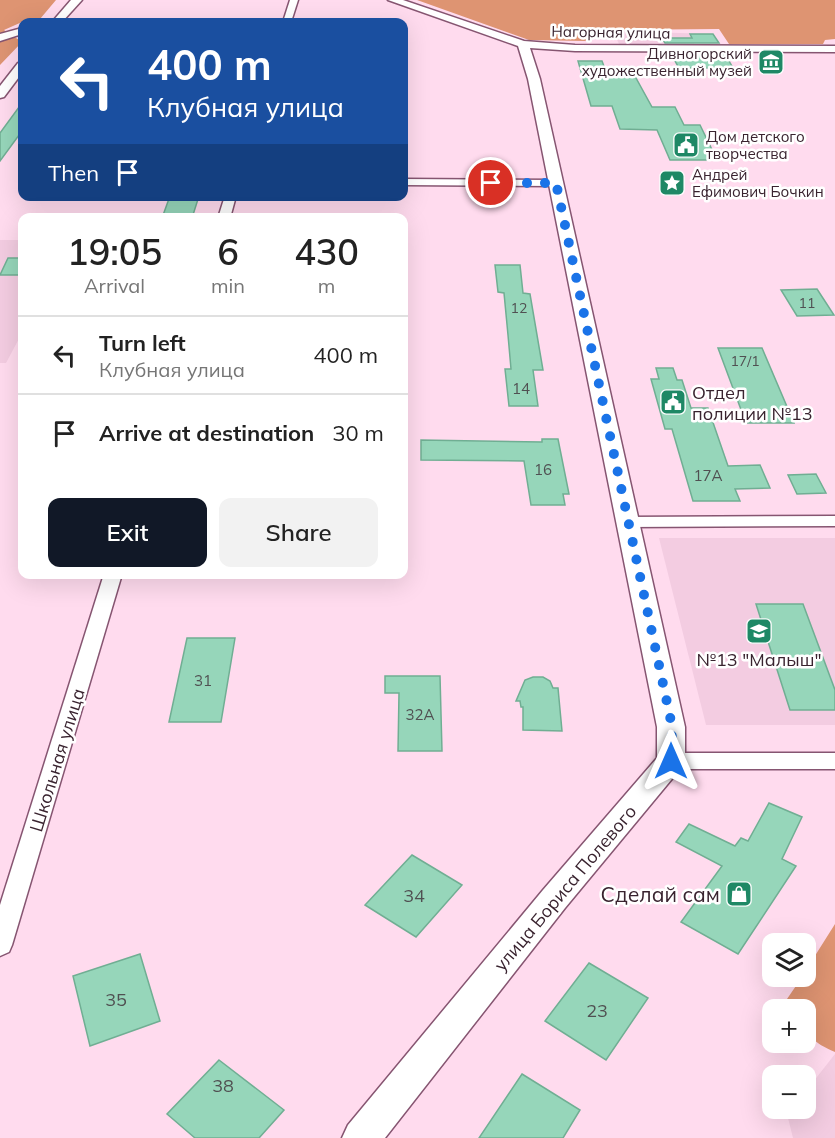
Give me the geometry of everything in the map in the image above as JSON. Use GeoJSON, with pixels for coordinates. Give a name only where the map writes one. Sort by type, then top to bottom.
{"type":"FeatureCollection","features":[{"type":"Feature","properties":{"kind":"street"},"geometry":{"type":"LineString","coordinates":[[60,18],[76,0]]}},
{"type":"Feature","properties":{"kind":"street"},"geometry":{"type":"LineString","coordinates":[[288,18],[294,0]]}},
{"type":"Feature","properties":{"kind":"street","name":"Нагорная улица"},"geometry":{"type":"LineString","coordinates":[[393,0],[523,45],[575,48],[835,49]]}},
{"type":"Feature","properties":{"kind":"street"},"geometry":{"type":"LineString","coordinates":[[0,38],[18,32]]}},
{"type":"Feature","properties":{"kind":"street"},"geometry":{"type":"LineString","coordinates":[[523,45],[534,79],[672,726],[671,761],[835,761]]}},
{"type":"Feature","properties":{"kind":"street"},"geometry":{"type":"LineString","coordinates":[[0,94],[18,71]]}},
{"type":"Feature","properties":{"kind":"street"},"geometry":{"type":"LineString","coordinates":[[408,182],[556,183]]}},
{"type":"Feature","properties":{"kind":"street"},"geometry":{"type":"LineString","coordinates":[[628,522],[835,521]]}},
{"type":"Feature","properties":{"kind":"street","name":"Школьная улица"},"geometry":{"type":"LineString","coordinates":[[2,930],[111,579]]}},
{"type":"Feature","properties":{"kind":"street","name":"улица Бориса Полевого"},"geometry":{"type":"LineString","coordinates":[[361,1138],[554,899],[671,761]]}},
{"type":"Feature","properties":{"kind":"shaded area"},"geometry":{"type":"Polygon","coordinates":[[[0,0],[56,0],[41,18],[18,18],[18,24],[4,30],[18,39],[18,46],[0,65],[0,0]]]}},
{"type":"Feature","properties":{"kind":"shaded area"},"geometry":{"type":"Polygon","coordinates":[[[417,0],[835,0],[835,39],[825,40],[823,44],[729,44],[719,29],[604,30],[585,41],[529,40],[417,0]]]}},
{"type":"Feature","properties":{"kind":"shaded area"},"geometry":{"type":"Polygon","coordinates":[[[613,31],[713,34],[719,43],[619,44],[613,31]]]}},
{"type":"Feature","properties":{"kind":"shaded area"},"geometry":{"type":"Polygon","coordinates":[[[0,240],[18,240],[18,340],[6,363],[0,363],[0,240]]]}},
{"type":"Feature","properties":{"kind":"shaded area","name":"№13 \"Малыш\""},"geometry":{"type":"Polygon","coordinates":[[[659,538],[835,538],[835,725],[706,725],[659,538]]]}},
{"type":"Feature","properties":{"kind":"shaded area"},"geometry":{"type":"Polygon","coordinates":[[[835,924],[835,1052],[816,1042],[816,999],[787,999],[795,987],[816,987],[816,954],[835,924]]]}},
{"type":"Feature","properties":{"kind":"shaded area"},"geometry":{"type":"Polygon","coordinates":[[[835,1054],[835,1138],[793,1138],[788,1119],[816,1119],[816,1078],[835,1054]]]}},
{"type":"Feature","properties":{"kind":"building"},"geometry":{"type":"Polygon","coordinates":[[[690,34],[713,34],[719,43],[665,43],[662,38],[692,38],[690,34]]]}},
{"type":"Feature","properties":{"kind":"building"},"geometry":{"type":"Polygon","coordinates":[[[671,54],[725,54],[733,68],[679,68],[671,54]]]}},
{"type":"Feature","properties":{"kind":"building"},"geometry":{"type":"Polygon","coordinates":[[[578,61],[602,61],[605,69],[631,69],[652,107],[675,107],[684,125],[700,125],[717,160],[670,160],[657,130],[620,129],[612,106],[591,106],[578,61]]]}},
{"type":"Feature","properties":{"kind":"building"},"geometry":{"type":"Polygon","coordinates":[[[18,108],[18,136],[0,161],[0,133],[18,108]]]}},
{"type":"Feature","properties":{"kind":"building"},"geometry":{"type":"Polygon","coordinates":[[[168,201],[197,201],[194,213],[164,213],[168,201]]]}},
{"type":"Feature","properties":{"kind":"building"},"geometry":{"type":"Polygon","coordinates":[[[8,258],[18,258],[18,275],[0,275],[8,258]]]}},
{"type":"Feature","properties":{"kind":"building"},"geometry":{"type":"Polygon","coordinates":[[[495,265],[520,265],[523,293],[530,294],[543,370],[533,370],[538,406],[509,406],[505,369],[511,369],[504,293],[498,292],[495,265]]]}},
{"type":"Feature","properties":{"kind":"building"},"geometry":{"type":"Polygon","coordinates":[[[817,289],[834,315],[797,316],[781,290],[817,289]]]}},
{"type":"Feature","properties":{"kind":"building"},"geometry":{"type":"Polygon","coordinates":[[[718,348],[762,348],[794,423],[746,423],[718,348]]]}},
{"type":"Feature","properties":{"kind":"building"},"geometry":{"type":"Polygon","coordinates":[[[656,368],[673,368],[677,380],[682,380],[691,408],[708,408],[728,466],[760,465],[770,488],[735,489],[740,501],[693,501],[672,429],[665,429],[651,379],[659,379],[656,368]]]}},
{"type":"Feature","properties":{"kind":"building"},"geometry":{"type":"Polygon","coordinates":[[[542,439],[558,439],[569,494],[563,494],[565,505],[531,505],[524,461],[421,460],[421,440],[542,442],[542,439]]]}},
{"type":"Feature","properties":{"kind":"building"},"geometry":{"type":"Polygon","coordinates":[[[816,474],[826,493],[797,494],[788,475],[816,474]]]}},
{"type":"Feature","properties":{"kind":"building"},"geometry":{"type":"Polygon","coordinates":[[[756,604],[803,604],[835,690],[835,710],[790,710],[756,604]]]}},
{"type":"Feature","properties":{"kind":"building"},"geometry":{"type":"Polygon","coordinates":[[[187,638],[235,638],[221,722],[169,722],[187,638]]]}},
{"type":"Feature","properties":{"kind":"building"},"geometry":{"type":"Polygon","coordinates":[[[385,676],[440,676],[442,751],[398,751],[399,693],[385,693],[385,676]]]}},
{"type":"Feature","properties":{"kind":"building"},"geometry":{"type":"Polygon","coordinates":[[[543,677],[550,681],[553,688],[558,688],[562,731],[523,730],[523,707],[520,701],[516,701],[525,680],[543,677]]]}},
{"type":"Feature","properties":{"kind":"building","name":"Сделай сам"},"geometry":{"type":"Polygon","coordinates":[[[769,803],[802,817],[782,859],[796,866],[738,954],[681,922],[722,866],[676,842],[689,824],[735,846],[741,838],[748,841],[769,803]]]}},
{"type":"Feature","properties":{"kind":"building"},"geometry":{"type":"Polygon","coordinates":[[[412,855],[462,885],[416,937],[365,905],[412,855]]]}},
{"type":"Feature","properties":{"kind":"building"},"geometry":{"type":"Polygon","coordinates":[[[140,954],[160,1021],[90,1046],[73,976],[140,954]]]}},
{"type":"Feature","properties":{"kind":"building"},"geometry":{"type":"Polygon","coordinates":[[[589,963],[648,998],[606,1060],[545,1021],[589,963]]]}},
{"type":"Feature","properties":{"kind":"building"},"geometry":{"type":"Polygon","coordinates":[[[219,1060],[284,1110],[259,1138],[195,1138],[167,1114],[219,1060]]]}},
{"type":"Feature","properties":{"kind":"building"},"geometry":{"type":"Polygon","coordinates":[[[522,1074],[580,1110],[563,1138],[479,1138],[522,1074]]]}},
{"type":"Feature","properties":{"kind":"place","name":"Дивногорский художественный музей"},"geometry":{"type":"Point","coordinates":[771,62]}},
{"type":"Feature","properties":{"kind":"place","name":"Дом детского творчества"},"geometry":{"type":"Point","coordinates":[686,145]}},
{"type":"Feature","properties":{"kind":"place","name":"Андрей Ефимович Бочкин"},"geometry":{"type":"Point","coordinates":[672,183]}},
{"type":"Feature","properties":{"kind":"place","name":"Отдел полиции №13"},"geometry":{"type":"Point","coordinates":[673,402]}},
{"type":"Feature","properties":{"kind":"place","name":"№13 \"Малыш\""},"geometry":{"type":"Point","coordinates":[759,631]}},
{"type":"Feature","properties":{"kind":"place","name":"Сделай сам"},"geometry":{"type":"Point","coordinates":[739,894]}},
{"type":"Feature","properties":{"kind":"route"},"geometry":{"type":"LineString","coordinates":[[491,183],[556,183],[672,726],[671,761]]}}]}
